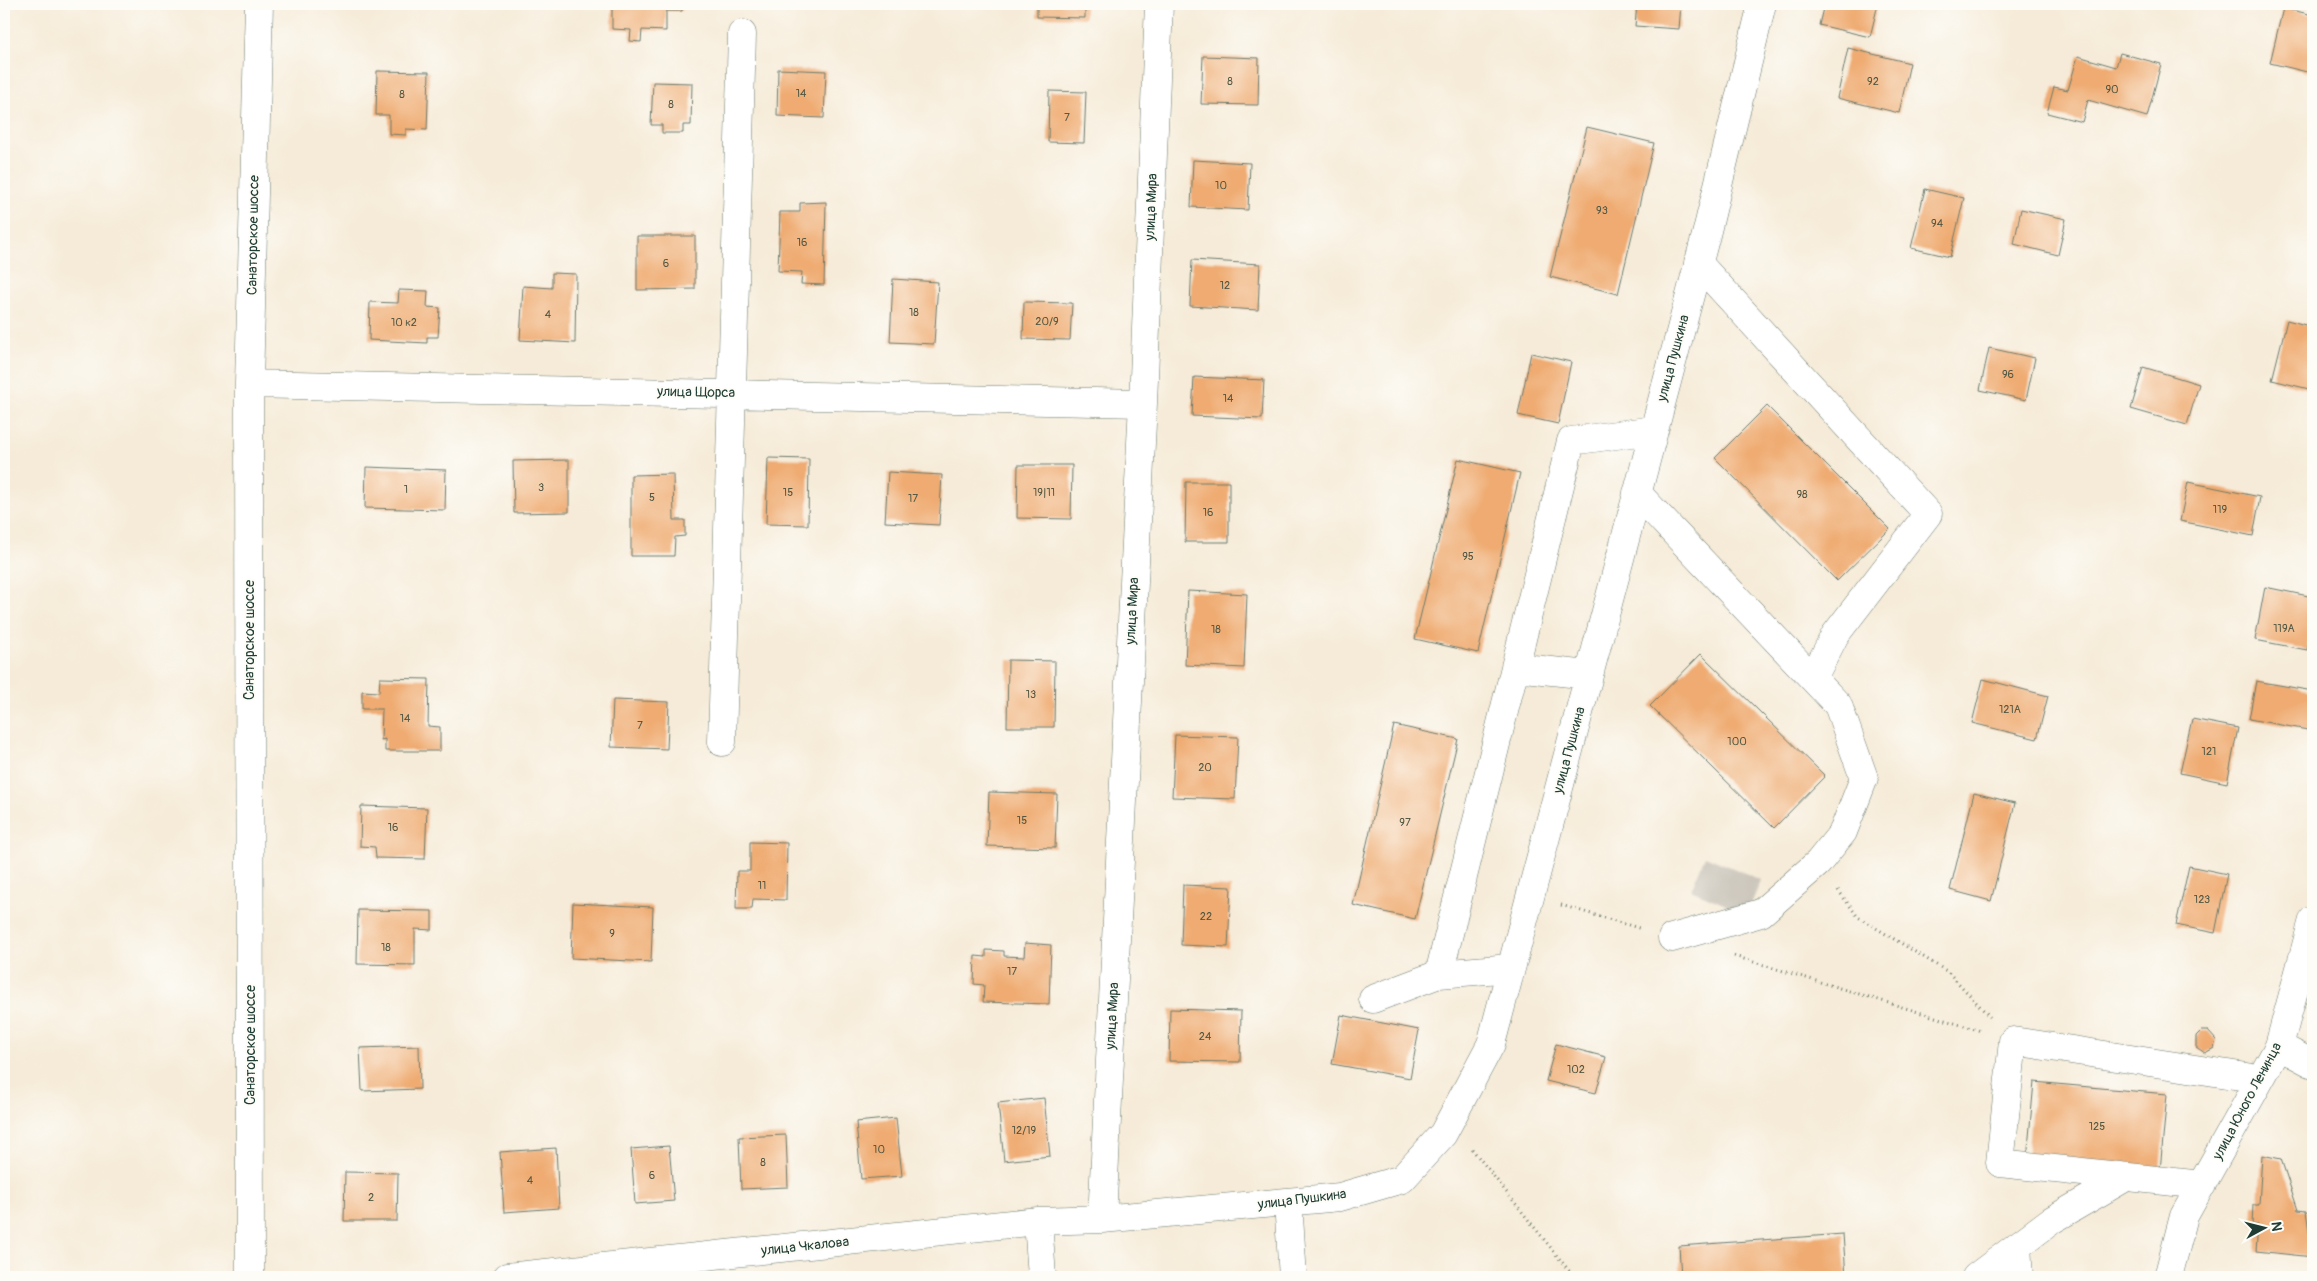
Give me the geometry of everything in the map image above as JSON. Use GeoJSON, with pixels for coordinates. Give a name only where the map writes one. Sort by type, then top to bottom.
{"type":"FeatureCollection","features":[{"type":"Feature","properties":{"kind":"street","name":"Санаторское шоссе"},"geometry":{"type":"LineString","coordinates":[[250,1277],[249,384],[259,4]]}},
{"type":"Feature","properties":{"kind":"street","name":"улица Мира"},"geometry":{"type":"LineString","coordinates":[[1102,1219],[1143,403],[1159,4]]}},
{"type":"Feature","properties":{"kind":"street","name":"улица Пушкина"},"geometry":{"type":"LineString","coordinates":[[1102,1219],[1340,1197],[1402,1180],[1444,1134],[1491,1044],[1698,263],[1762,4]]}},
{"type":"Feature","properties":{"kind":"street"},"geometry":{"type":"LineString","coordinates":[[722,742],[730,393],[742,34]]}},
{"type":"Feature","properties":{"kind":"street"},"geometry":{"type":"LineString","coordinates":[[1698,263],[1928,514],[1835,635],[1813,678]]}},
{"type":"Feature","properties":{"kind":"street","name":"улица Щорса"},"geometry":{"type":"LineString","coordinates":[[249,384],[1143,403]]}},
{"type":"Feature","properties":{"kind":"street"},"geometry":{"type":"LineString","coordinates":[[1439,974],[1571,441],[1654,430]]}},
{"type":"Feature","properties":{"kind":"street"},"geometry":{"type":"LineString","coordinates":[[1637,493],[1838,705],[1864,778],[1843,832],[1818,863],[1762,913],[1672,938]]}},
{"type":"Feature","properties":{"kind":"street"},"geometry":{"type":"LineString","coordinates":[[1515,666],[1589,675]]}},
{"type":"Feature","properties":{"kind":"street","name":"улица Юного Ленинца"},"geometry":{"type":"LineString","coordinates":[[2168,1277],[2184,1216],[2279,1046],[2313,920]]}},
{"type":"Feature","properties":{"kind":"street"},"geometry":{"type":"LineString","coordinates":[[1373,1000],[1439,974],[1511,968]]}},
{"type":"Feature","properties":{"kind":"street"},"geometry":{"type":"LineString","coordinates":[[2202,1185],[2000,1163],[2013,1041],[2260,1079]]}},
{"type":"Feature","properties":{"kind":"street"},"geometry":{"type":"LineString","coordinates":[[2279,1046],[2313,1064]]}},
{"type":"Feature","properties":{"kind":"street"},"geometry":{"type":"LineString","coordinates":[[1976,1277],[2052,1220],[2126,1177]]}},
{"type":"Feature","properties":{"kind":"street"},"geometry":{"type":"LineString","coordinates":[[1288,1202],[1293,1277]]}},
{"type":"Feature","properties":{"kind":"street","name":"улица Чкалова"},"geometry":{"type":"LineString","coordinates":[[507,1277],[1038,1221],[1102,1219]]}},
{"type":"Feature","properties":{"kind":"street"},"geometry":{"type":"LineString","coordinates":[[1038,1221],[1042,1277]]}},
{"type":"Feature","properties":{"kind":"street"},"geometry":{"type":"LineString","coordinates":[[2016,1246],[2019,1277]]}},
{"type":"Feature","properties":{"kind":"path"},"geometry":{"type":"LineString","coordinates":[[1818,863],[1858,917],[1948,972],[2013,1041]]}},
{"type":"Feature","properties":{"kind":"path"},"geometry":{"type":"LineString","coordinates":[[1750,961],[2013,1041]]}},
{"type":"Feature","properties":{"kind":"path"},"geometry":{"type":"LineString","coordinates":[[1450,1121],[1574,1277]]}},
{"type":"Feature","properties":{"kind":"shaded area"},"geometry":{"type":"Polygon","coordinates":[[[1705,856],[1761,880],[1747,914],[1691,890],[1705,856]]]}},
{"type":"Feature","properties":{"kind":"building"},"geometry":{"type":"Polygon","coordinates":[[[612,4],[683,4],[682,11],[666,11],[666,31],[642,30],[641,42],[630,41],[631,30],[612,29],[612,4]]]}},
{"type":"Feature","properties":{"kind":"building"},"geometry":{"type":"Polygon","coordinates":[[[1037,4],[1085,4],[1085,18],[1037,17],[1037,4]]]}},
{"type":"Feature","properties":{"kind":"building"},"geometry":{"type":"Polygon","coordinates":[[[1637,4],[1681,4],[1679,29],[1635,26],[1637,4]]]}},
{"type":"Feature","properties":{"kind":"building"},"geometry":{"type":"Polygon","coordinates":[[[1824,4],[1878,4],[1870,37],[1819,25],[1824,4]]]}},
{"type":"Feature","properties":{"kind":"building"},"geometry":{"type":"Polygon","coordinates":[[[2283,8],[2313,15],[2313,48],[2307,72],[2270,63],[2283,8]]]}},
{"type":"Feature","properties":{"kind":"building"},"geometry":{"type":"Polygon","coordinates":[[[1848,48],[1910,63],[1899,113],[1837,98],[1848,48]]]}},
{"type":"Feature","properties":{"kind":"building"},"geometry":{"type":"Polygon","coordinates":[[[2120,53],[2161,64],[2147,117],[2088,100],[2082,122],[2047,113],[2054,87],[2068,90],[2078,56],[2116,67],[2120,53]]]}},
{"type":"Feature","properties":{"kind":"building"},"geometry":{"type":"Polygon","coordinates":[[[1203,56],[1259,58],[1258,105],[1201,104],[1203,56]]]}},
{"type":"Feature","properties":{"kind":"building"},"geometry":{"type":"Polygon","coordinates":[[[778,69],[826,71],[824,118],[777,116],[778,69]]]}},
{"type":"Feature","properties":{"kind":"building"},"geometry":{"type":"Polygon","coordinates":[[[377,71],[429,72],[427,130],[406,129],[406,135],[389,134],[389,115],[376,115],[377,71]]]}},
{"type":"Feature","properties":{"kind":"building"},"geometry":{"type":"Polygon","coordinates":[[[653,82],[692,83],[691,125],[683,125],[683,133],[662,133],[662,125],[651,125],[653,82]]]}},
{"type":"Feature","properties":{"kind":"building"},"geometry":{"type":"Polygon","coordinates":[[[1049,91],[1086,92],[1084,143],[1048,142],[1049,91]]]}},
{"type":"Feature","properties":{"kind":"building"},"geometry":{"type":"Polygon","coordinates":[[[1587,127],[1654,143],[1618,294],[1550,277],[1587,127]]]}},
{"type":"Feature","properties":{"kind":"building"},"geometry":{"type":"Polygon","coordinates":[[[1193,160],[1250,163],[1248,210],[1191,207],[1193,160]]]}},
{"type":"Feature","properties":{"kind":"building"},"geometry":{"type":"Polygon","coordinates":[[[1925,189],[1964,198],[1950,257],[1911,248],[1925,189]]]}},
{"type":"Feature","properties":{"kind":"building"},"geometry":{"type":"Polygon","coordinates":[[[826,202],[824,285],[801,284],[802,272],[778,271],[780,212],[800,212],[800,203],[826,202]]]}},
{"type":"Feature","properties":{"kind":"building"},"geometry":{"type":"Polygon","coordinates":[[[2021,209],[2066,219],[2058,255],[2014,244],[2021,209]]]}},
{"type":"Feature","properties":{"kind":"building"},"geometry":{"type":"Polygon","coordinates":[[[637,236],[695,236],[695,289],[637,290],[637,236]]]}},
{"type":"Feature","properties":{"kind":"building"},"geometry":{"type":"Polygon","coordinates":[[[1192,260],[1260,264],[1258,310],[1190,306],[1192,260]]]}},
{"type":"Feature","properties":{"kind":"building"},"geometry":{"type":"Polygon","coordinates":[[[552,273],[576,274],[575,343],[520,340],[523,286],[552,288],[552,273]]]}},
{"type":"Feature","properties":{"kind":"building"},"geometry":{"type":"Polygon","coordinates":[[[893,279],[938,282],[934,344],[890,342],[893,279]]]}},
{"type":"Feature","properties":{"kind":"building"},"geometry":{"type":"Polygon","coordinates":[[[399,290],[428,291],[427,307],[440,308],[438,337],[427,337],[427,343],[369,340],[370,302],[398,303],[399,290]]]}},
{"type":"Feature","properties":{"kind":"building"},"geometry":{"type":"Polygon","coordinates":[[[1024,302],[1072,303],[1070,340],[1023,339],[1024,302]]]}},
{"type":"Feature","properties":{"kind":"building"},"geometry":{"type":"Polygon","coordinates":[[[2287,320],[2313,327],[2313,390],[2272,380],[2287,320]]]}},
{"type":"Feature","properties":{"kind":"building"},"geometry":{"type":"Polygon","coordinates":[[[1989,348],[2035,358],[2026,400],[1980,390],[1989,348]]]}},
{"type":"Feature","properties":{"kind":"building"},"geometry":{"type":"Polygon","coordinates":[[[1531,353],[1571,362],[1558,424],[1518,415],[1531,353]]]}},
{"type":"Feature","properties":{"kind":"building"},"geometry":{"type":"Polygon","coordinates":[[[2143,367],[2199,384],[2187,425],[2131,409],[2143,367]]]}},
{"type":"Feature","properties":{"kind":"building"},"geometry":{"type":"Polygon","coordinates":[[[1194,377],[1264,380],[1262,419],[1192,416],[1194,377]]]}},
{"type":"Feature","properties":{"kind":"building"},"geometry":{"type":"Polygon","coordinates":[[[1767,406],[1890,529],[1837,581],[1715,458],[1767,406]]]}},
{"type":"Feature","properties":{"kind":"building"},"geometry":{"type":"Polygon","coordinates":[[[768,458],[809,459],[808,525],[766,524],[768,458]]]}},
{"type":"Feature","properties":{"kind":"building"},"geometry":{"type":"Polygon","coordinates":[[[1458,459],[1520,473],[1478,653],[1415,639],[1458,459]]]}},
{"type":"Feature","properties":{"kind":"building"},"geometry":{"type":"Polygon","coordinates":[[[569,460],[569,512],[514,513],[513,461],[569,460]]]}},
{"type":"Feature","properties":{"kind":"building"},"geometry":{"type":"Polygon","coordinates":[[[1018,465],[1072,465],[1071,519],[1017,518],[1018,465]]]}},
{"type":"Feature","properties":{"kind":"building"},"geometry":{"type":"Polygon","coordinates":[[[366,467],[446,470],[445,510],[365,508],[366,467]]]}},
{"type":"Feature","properties":{"kind":"building"},"geometry":{"type":"Polygon","coordinates":[[[888,472],[942,475],[939,525],[885,522],[888,472]]]}},
{"type":"Feature","properties":{"kind":"building"},"geometry":{"type":"Polygon","coordinates":[[[673,474],[674,520],[685,520],[685,536],[675,537],[674,556],[631,556],[631,475],[673,474]]]}},
{"type":"Feature","properties":{"kind":"building"},"geometry":{"type":"Polygon","coordinates":[[[1186,482],[1229,482],[1229,542],[1185,542],[1186,482]]]}},
{"type":"Feature","properties":{"kind":"building"},"geometry":{"type":"Polygon","coordinates":[[[2188,482],[2260,497],[2253,536],[2180,521],[2188,482]]]}},
{"type":"Feature","properties":{"kind":"building"},"geometry":{"type":"Polygon","coordinates":[[[2265,587],[2313,597],[2313,617],[2307,650],[2255,640],[2265,587]]]}},
{"type":"Feature","properties":{"kind":"building"},"geometry":{"type":"Polygon","coordinates":[[[1188,591],[1247,594],[1244,668],[1185,665],[1188,591]]]}},
{"type":"Feature","properties":{"kind":"building"},"geometry":{"type":"Polygon","coordinates":[[[1701,654],[1825,776],[1774,828],[1650,706],[1701,654]]]}},
{"type":"Feature","properties":{"kind":"building"},"geometry":{"type":"Polygon","coordinates":[[[1008,660],[1055,661],[1054,727],[1007,727],[1008,660]]]}},
{"type":"Feature","properties":{"kind":"building"},"geometry":{"type":"Polygon","coordinates":[[[380,678],[429,679],[428,726],[440,727],[440,751],[385,751],[385,739],[381,740],[382,709],[362,709],[362,691],[379,692],[380,678]]]}},
{"type":"Feature","properties":{"kind":"building"},"geometry":{"type":"Polygon","coordinates":[[[1983,679],[2048,696],[2037,739],[1972,723],[1983,679]]]}},
{"type":"Feature","properties":{"kind":"building"},"geometry":{"type":"Polygon","coordinates":[[[2256,681],[2313,691],[2313,731],[2249,719],[2256,681]]]}},
{"type":"Feature","properties":{"kind":"building"},"geometry":{"type":"Polygon","coordinates":[[[613,700],[669,702],[667,749],[611,747],[613,700]]]}},
{"type":"Feature","properties":{"kind":"building"},"geometry":{"type":"Polygon","coordinates":[[[2192,719],[2238,728],[2227,783],[2180,773],[2192,719]]]}},
{"type":"Feature","properties":{"kind":"building"},"geometry":{"type":"Polygon","coordinates":[[[1394,725],[1458,739],[1415,919],[1353,905],[1394,725]]]}},
{"type":"Feature","properties":{"kind":"building"},"geometry":{"type":"Polygon","coordinates":[[[1175,735],[1238,737],[1235,799],[1172,797],[1175,735]]]}},
{"type":"Feature","properties":{"kind":"building"},"geometry":{"type":"Polygon","coordinates":[[[989,792],[1057,794],[1055,848],[987,846],[989,792]]]}},
{"type":"Feature","properties":{"kind":"building"},"geometry":{"type":"Polygon","coordinates":[[[1974,793],[2015,803],[1991,901],[1950,890],[1974,793]]]}},
{"type":"Feature","properties":{"kind":"building"},"geometry":{"type":"Polygon","coordinates":[[[361,806],[427,808],[425,859],[376,858],[375,847],[360,846],[361,806]]]}},
{"type":"Feature","properties":{"kind":"building"},"geometry":{"type":"Polygon","coordinates":[[[750,842],[787,843],[786,900],[753,899],[752,909],[736,909],[737,871],[750,871],[750,842]]]}},
{"type":"Feature","properties":{"kind":"building"},"geometry":{"type":"Polygon","coordinates":[[[2189,866],[2227,874],[2215,933],[2176,925],[2189,866]]]}},
{"type":"Feature","properties":{"kind":"building"},"geometry":{"type":"Polygon","coordinates":[[[1183,885],[1231,887],[1228,947],[1181,945],[1183,885]]]}},
{"type":"Feature","properties":{"kind":"building"},"geometry":{"type":"Polygon","coordinates":[[[573,903],[653,907],[651,962],[571,958],[573,903]]]}},
{"type":"Feature","properties":{"kind":"building"},"geometry":{"type":"Polygon","coordinates":[[[358,910],[432,911],[432,930],[415,929],[415,965],[357,964],[358,910]]]}},
{"type":"Feature","properties":{"kind":"building"},"geometry":{"type":"Polygon","coordinates":[[[1025,943],[1051,945],[1049,1004],[983,1002],[984,985],[974,984],[975,956],[986,957],[986,950],[1004,951],[1004,956],[1024,957],[1025,943]]]}},
{"type":"Feature","properties":{"kind":"building"},"geometry":{"type":"Polygon","coordinates":[[[1170,1009],[1241,1011],[1240,1062],[1169,1061],[1170,1009]]]}},
{"type":"Feature","properties":{"kind":"building"},"geometry":{"type":"Polygon","coordinates":[[[1341,1015],[1419,1030],[1410,1078],[1332,1064],[1341,1015]]]}},
{"type":"Feature","properties":{"kind":"building"},"geometry":{"type":"Polygon","coordinates":[[[2201,1031],[2208,1031],[2216,1040],[2214,1048],[2205,1053],[2196,1047],[2196,1036],[2201,1031]]]}},
{"type":"Feature","properties":{"kind":"building"},"geometry":{"type":"Polygon","coordinates":[[[1556,1044],[1606,1057],[1596,1093],[1546,1081],[1556,1044]]]}},
{"type":"Feature","properties":{"kind":"building"},"geometry":{"type":"Polygon","coordinates":[[[419,1046],[420,1089],[362,1091],[360,1048],[419,1046]]]}},
{"type":"Feature","properties":{"kind":"building"},"geometry":{"type":"Polygon","coordinates":[[[2034,1082],[2167,1094],[2160,1171],[2027,1159],[2034,1082]]]}},
{"type":"Feature","properties":{"kind":"building"},"geometry":{"type":"Polygon","coordinates":[[[1044,1098],[1050,1156],[1004,1161],[998,1103],[1044,1098]]]}},
{"type":"Feature","properties":{"kind":"building"},"geometry":{"type":"Polygon","coordinates":[[[896,1118],[902,1176],[861,1179],[856,1122],[896,1118]]]}},
{"type":"Feature","properties":{"kind":"building"},"geometry":{"type":"Polygon","coordinates":[[[786,1135],[788,1187],[741,1189],[739,1137],[786,1135]]]}},
{"type":"Feature","properties":{"kind":"building"},"geometry":{"type":"Polygon","coordinates":[[[669,1146],[674,1201],[635,1204],[631,1149],[669,1146]]]}},
{"type":"Feature","properties":{"kind":"building"},"geometry":{"type":"Polygon","coordinates":[[[556,1148],[559,1208],[504,1212],[500,1152],[556,1148]]]}},
{"type":"Feature","properties":{"kind":"building"},"geometry":{"type":"Polygon","coordinates":[[[2262,1155],[2281,1159],[2298,1210],[2306,1211],[2313,1257],[2256,1251],[2258,1225],[2252,1225],[2253,1205],[2259,1205],[2262,1155]]]}},
{"type":"Feature","properties":{"kind":"building"},"geometry":{"type":"Polygon","coordinates":[[[345,1172],[398,1173],[397,1221],[344,1221],[345,1172]]]}},
{"type":"Feature","properties":{"kind":"building"},"geometry":{"type":"Polygon","coordinates":[[[1843,1234],[1846,1277],[1681,1277],[1679,1246],[1843,1234]]]}}]}
